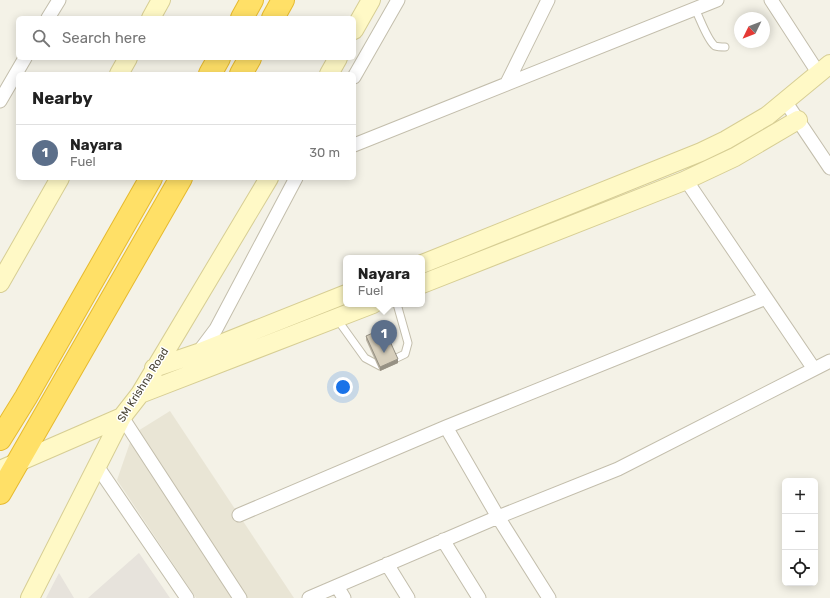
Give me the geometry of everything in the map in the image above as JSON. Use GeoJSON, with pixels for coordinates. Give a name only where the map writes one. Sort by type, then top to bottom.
{"type":"FeatureCollection","features":[{"type":"Feature","properties":{"kind":"highway"},"geometry":{"type":"LineString","coordinates":[[243,16],[252,0]]}},
{"type":"Feature","properties":{"kind":"highway"},"geometry":{"type":"LineString","coordinates":[[274,16],[284,0]]}},
{"type":"Feature","properties":{"kind":"highway"},"geometry":{"type":"LineString","coordinates":[[211,72],[218,60]]}},
{"type":"Feature","properties":{"kind":"highway"},"geometry":{"type":"LineString","coordinates":[[242,72],[249,60]]}},
{"type":"Feature","properties":{"kind":"highway"},"geometry":{"type":"LineString","coordinates":[[0,439],[26,397],[150,180]]}},
{"type":"Feature","properties":{"kind":"highway"},"geometry":{"type":"LineString","coordinates":[[0,493],[9,467],[180,180]]}},
{"type":"Feature","properties":{"kind":"street"},"geometry":{"type":"LineString","coordinates":[[49,16],[59,0]]}},
{"type":"Feature","properties":{"kind":"street"},"geometry":{"type":"LineString","coordinates":[[152,16],[161,0]]}},
{"type":"Feature","properties":{"kind":"street"},"geometry":{"type":"LineString","coordinates":[[356,26],[371,0]]}},
{"type":"Feature","properties":{"kind":"street"},"geometry":{"type":"LineString","coordinates":[[356,74],[398,0]]}},
{"type":"Feature","properties":{"kind":"street"},"geometry":{"type":"LineString","coordinates":[[507,83],[548,0]]}},
{"type":"Feature","properties":{"kind":"street"},"geometry":{"type":"LineString","coordinates":[[356,144],[690,6],[717,0]]}},
{"type":"Feature","properties":{"kind":"street"},"geometry":{"type":"LineString","coordinates":[[425,263],[702,152],[767,116],[824,69],[771,0]]}},
{"type":"Feature","properties":{"kind":"street"},"geometry":{"type":"LineString","coordinates":[[17,72],[24,60]]}},
{"type":"Feature","properties":{"kind":"street"},"geometry":{"type":"LineString","coordinates":[[120,72],[127,60]]}},
{"type":"Feature","properties":{"kind":"street"},"geometry":{"type":"LineString","coordinates":[[330,72],[337,60]]}},
{"type":"Feature","properties":{"kind":"street"},"geometry":{"type":"LineString","coordinates":[[0,101],[16,73]]}},
{"type":"Feature","properties":{"kind":"street"},"geometry":{"type":"LineString","coordinates":[[785,101],[830,168]]}},
{"type":"Feature","properties":{"kind":"street"},"geometry":{"type":"LineString","coordinates":[[425,283],[686,180],[735,157],[798,120]]}},
{"type":"Feature","properties":{"kind":"street"},"geometry":{"type":"LineString","coordinates":[[0,283],[59,180]]}},
{"type":"Feature","properties":{"kind":"street","name":"SM Krishna Road"},"geometry":{"type":"LineString","coordinates":[[30,598],[122,417],[140,394],[154,368],[268,180]]}},
{"type":"Feature","properties":{"kind":"street"},"geometry":{"type":"LineString","coordinates":[[198,353],[216,329],[295,180]]}},
{"type":"Feature","properties":{"kind":"street"},"geometry":{"type":"LineString","coordinates":[[686,180],[814,369]]}},
{"type":"Feature","properties":{"kind":"street"},"geometry":{"type":"LineString","coordinates":[[154,368],[198,353],[343,295]]}},
{"type":"Feature","properties":{"kind":"street"},"geometry":{"type":"LineString","coordinates":[[239,515],[446,427],[766,298]]}},
{"type":"Feature","properties":{"kind":"street"},"geometry":{"type":"LineString","coordinates":[[140,394],[364,307]]}},
{"type":"Feature","properties":{"kind":"street"},"geometry":{"type":"LineString","coordinates":[[309,598],[498,517],[618,469],[830,361]]}},
{"type":"Feature","properties":{"kind":"street"},"geometry":{"type":"LineString","coordinates":[[9,467],[122,417],[240,598]]}},
{"type":"Feature","properties":{"kind":"street"},"geometry":{"type":"LineString","coordinates":[[446,427],[498,517],[549,598]]}},
{"type":"Feature","properties":{"kind":"street"},"geometry":{"type":"LineString","coordinates":[[97,466],[187,598]]}},
{"type":"Feature","properties":{"kind":"street"},"geometry":{"type":"LineString","coordinates":[[443,540],[479,598]]}},
{"type":"Feature","properties":{"kind":"street"},"geometry":{"type":"LineString","coordinates":[[387,564],[408,598]]}},
{"type":"Feature","properties":{"kind":"street"},"geometry":{"type":"LineString","coordinates":[[337,586],[344,598]]}},
{"type":"Feature","properties":{"kind":"lane"},"geometry":{"type":"LineString","coordinates":[[690,6],[714,45],[717,47],[725,47]]}},
{"type":"Feature","properties":{"kind":"lane"},"geometry":{"type":"LineString","coordinates":[[337,318],[365,358],[380,366],[405,354],[408,343],[398,307]]}},
{"type":"Feature","properties":{"kind":"shaded area"},"geometry":{"type":"Polygon","coordinates":[[[170,411],[294,598],[196,598],[117,480],[133,434],[170,411]]]}},
{"type":"Feature","properties":{"kind":"shaded area"},"geometry":{"type":"Polygon","coordinates":[[[139,553],[170,598],[88,598],[139,553]]]}},
{"type":"Feature","properties":{"kind":"shaded area"},"geometry":{"type":"Polygon","coordinates":[[[59,573],[74,598],[46,598],[59,573]]]}},
{"type":"Feature","properties":{"kind":"building"},"geometry":{"type":"Polygon","coordinates":[[[384,328],[398,359],[380,367],[366,336],[384,328]]]}},
{"type":"Feature","properties":{"kind":"place","name":"Nayara"},"geometry":{"type":"Point","coordinates":[384,353]}}]}
